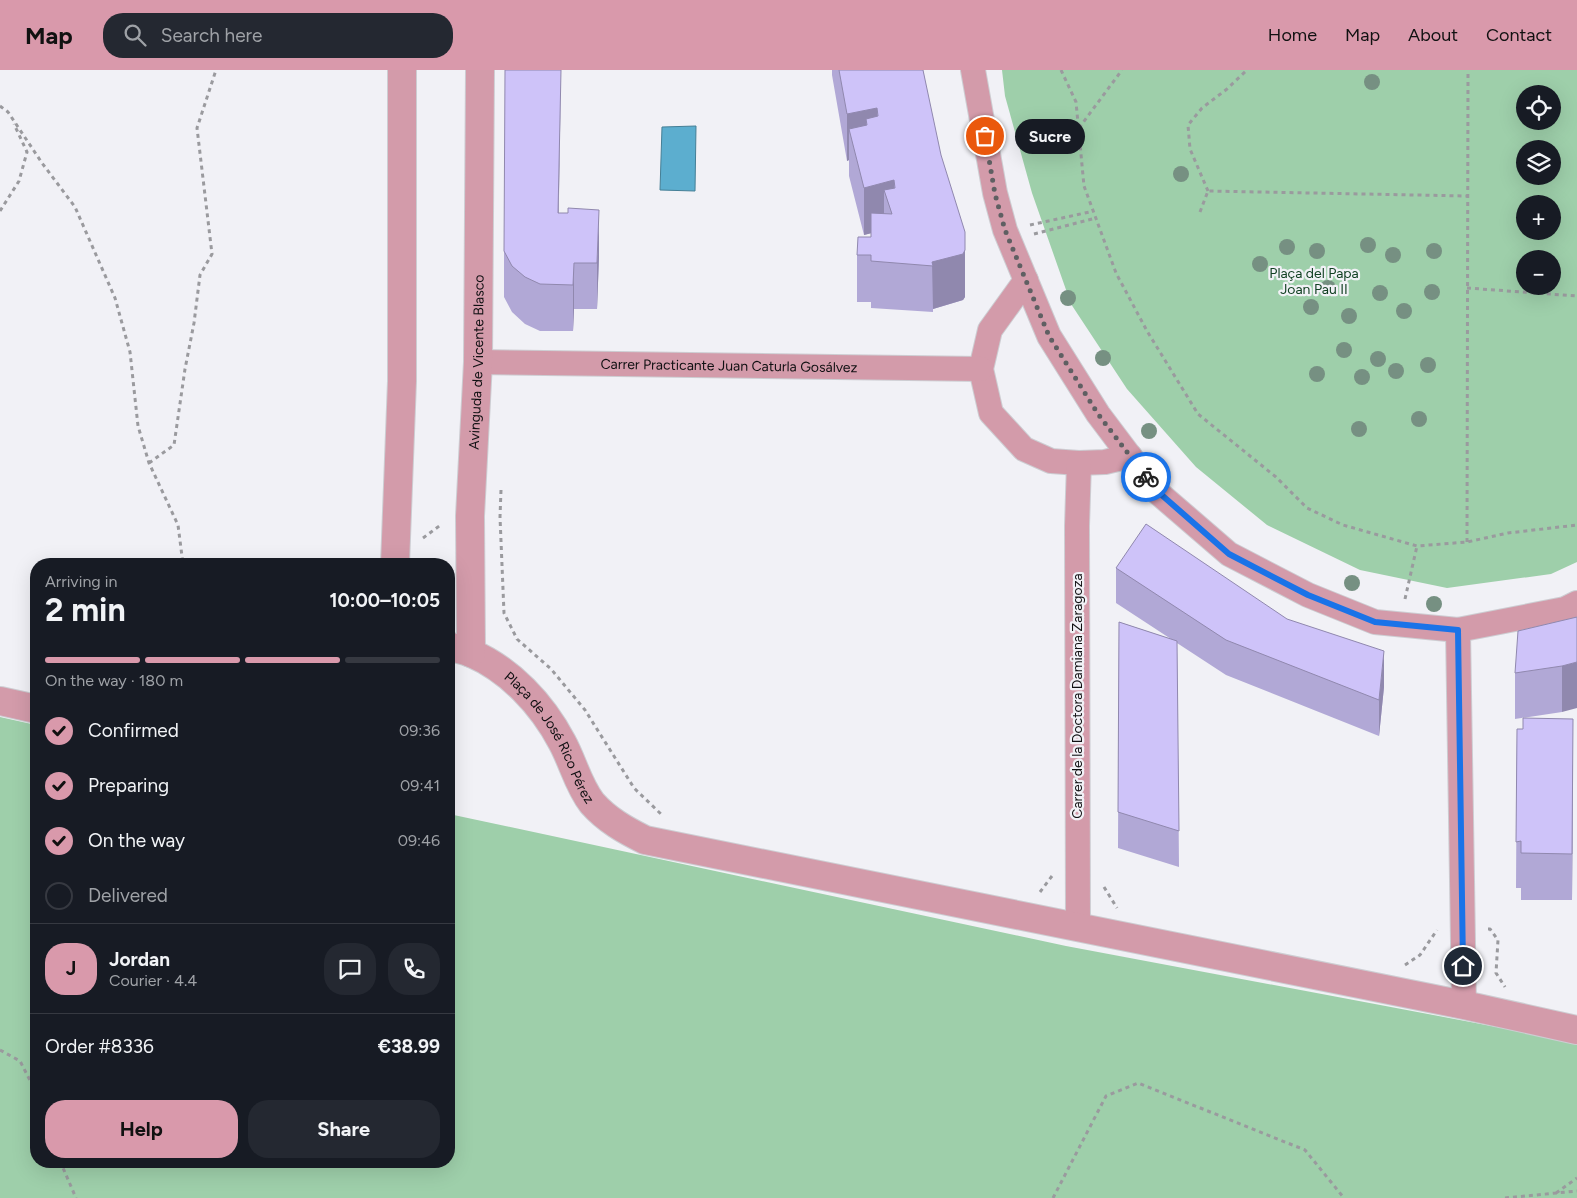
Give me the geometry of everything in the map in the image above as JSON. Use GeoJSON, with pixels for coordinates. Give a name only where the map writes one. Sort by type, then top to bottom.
{"type":"FeatureCollection","features":[{"type":"Feature","properties":{"kind":"street"},"geometry":{"type":"LineString","coordinates":[[396,555],[402,381],[402,70]]}},
{"type":"Feature","properties":{"kind":"street","name":"Avinguda de Vicente Blasco"},"geometry":{"type":"LineString","coordinates":[[460,650],[470,516],[478,362],[480,70]]}},
{"type":"Feature","properties":{"kind":"street"},"geometry":{"type":"LineString","coordinates":[[973,70],[995,194],[1005,230],[1049,336],[1098,414],[1156,490],[1229,554],[1308,595],[1375,622],[1458,630],[1565,609],[1577,603]]}},
{"type":"Feature","properties":{"kind":"street"},"geometry":{"type":"LineString","coordinates":[[1026,280],[990,330],[982,369],[991,413],[1024,449],[1051,461],[1105,462],[1130,456]]}},
{"type":"Feature","properties":{"kind":"street","name":"Carrer Practicante Juan Caturla Gosálvez"},"geometry":{"type":"LineString","coordinates":[[478,362],[982,369]]}},
{"type":"Feature","properties":{"kind":"street","name":"Carrer de la Doctora Damiana Zaragoza"},"geometry":{"type":"LineString","coordinates":[[1078,928],[1077,526],[1079,463]]}},
{"type":"Feature","properties":{"kind":"street"},"geometry":{"type":"LineString","coordinates":[[1458,630],[1464,1005]]}},
{"type":"Feature","properties":{"kind":"street","name":"Plaça de José Rico Pérez"},"geometry":{"type":"LineString","coordinates":[[460,650],[508,675],[536,703],[562,742],[575,774],[592,802],[616,825],[645,840],[1464,1005],[1577,1030]]}},
{"type":"Feature","properties":{"kind":"street"},"geometry":{"type":"LineString","coordinates":[[0,701],[30,708]]}},
{"type":"Feature","properties":{"kind":"path"},"geometry":{"type":"LineString","coordinates":[[149,464],[174,445],[200,275],[212,254],[197,128],[216,70]]}},
{"type":"Feature","properties":{"kind":"path"},"geometry":{"type":"LineString","coordinates":[[1061,70],[1076,102],[1084,186],[1116,273],[1146,332],[1198,414],[1276,478],[1307,508],[1343,525],[1417,546],[1467,542],[1508,533],[1577,525]]}},
{"type":"Feature","properties":{"kind":"path"},"geometry":{"type":"LineString","coordinates":[[1079,128],[1122,70]]}},
{"type":"Feature","properties":{"kind":"path"},"geometry":{"type":"LineString","coordinates":[[1200,212],[1208,190],[1190,149],[1188,125],[1202,108],[1227,89],[1247,70]]}},
{"type":"Feature","properties":{"kind":"path"},"geometry":{"type":"LineString","coordinates":[[1467,542],[1468,70]]}},
{"type":"Feature","properties":{"kind":"path"},"geometry":{"type":"LineString","coordinates":[[0,106],[8,112],[42,163],[75,207],[115,298],[130,352],[138,426],[149,464],[178,525],[182,558]]}},
{"type":"Feature","properties":{"kind":"path"},"geometry":{"type":"LineString","coordinates":[[0,211],[19,181],[28,152],[8,112]]}},
{"type":"Feature","properties":{"kind":"path"},"geometry":{"type":"LineString","coordinates":[[1208,190],[1467,196]]}},
{"type":"Feature","properties":{"kind":"path"},"geometry":{"type":"LineString","coordinates":[[1005,230],[1094,211]]}},
{"type":"Feature","properties":{"kind":"path"},"geometry":{"type":"LineString","coordinates":[[1467,288],[1577,296]]}},
{"type":"Feature","properties":{"kind":"path"},"geometry":{"type":"LineString","coordinates":[[501,488],[500,517],[504,613],[516,639],[551,669],[585,710],[634,788],[660,814],[669,816]]}},
{"type":"Feature","properties":{"kind":"path"},"geometry":{"type":"LineString","coordinates":[[396,555],[413,546],[452,517],[500,517]]}},
{"type":"Feature","properties":{"kind":"path"},"geometry":{"type":"LineString","coordinates":[[1399,624],[1417,546]]}},
{"type":"Feature","properties":{"kind":"path"},"geometry":{"type":"LineString","coordinates":[[1032,890],[1041,892],[1051,875],[1100,880],[1116,908],[1126,910]]}},
{"type":"Feature","properties":{"kind":"path"},"geometry":{"type":"LineString","coordinates":[[1399,970],[1420,955],[1438,928],[1490,929],[1498,940],[1496,973],[1508,990]]}},
{"type":"Feature","properties":{"kind":"path"},"geometry":{"type":"LineString","coordinates":[[0,1050],[20,1061],[30,1080]]}},
{"type":"Feature","properties":{"kind":"path"},"geometry":{"type":"LineString","coordinates":[[1053,1198],[1106,1096],[1138,1083],[1305,1150],[1344,1198]]}},
{"type":"Feature","properties":{"kind":"path"},"geometry":{"type":"LineString","coordinates":[[63,1168],[76,1198]]}},
{"type":"Feature","properties":{"kind":"path"},"geometry":{"type":"LineString","coordinates":[[1555,1193],[1577,1178]]}},
{"type":"Feature","properties":{"kind":"path"},"geometry":{"type":"LineString","coordinates":[[1505,1198],[1577,1191]]}},
{"type":"Feature","properties":{"kind":"green space","name":"Plaça del Papa Joan Pau II"},"geometry":{"type":"Polygon","coordinates":[[[1002,70],[1577,70],[1577,562],[1551,574],[1447,588],[1360,570],[1267,525],[1196,467],[1127,389],[1071,304],[1032,193],[1005,96],[1002,70]]]}},
{"type":"Feature","properties":{"kind":"green space"},"geometry":{"type":"Polygon","coordinates":[[[0,717],[30,724],[30,1168],[455,1168],[455,815],[1066,946],[1577,1042],[1577,1198],[0,1198],[0,717]]]}},
{"type":"Feature","properties":{"kind":"water"},"geometry":{"type":"Polygon","coordinates":[[[696,126],[695,191],[660,190],[662,127],[696,126]]]}},
{"type":"Feature","properties":{"kind":"building"},"geometry":{"type":"Polygon","coordinates":[[[505,70],[561,70],[558,213],[568,213],[568,208],[599,210],[597,263],[574,263],[573,285],[540,284],[525,277],[512,266],[504,251],[505,70]]]}},
{"type":"Feature","properties":{"kind":"building"},"geometry":{"type":"Polygon","coordinates":[[[839,70],[923,70],[941,155],[965,232],[965,250],[963,254],[932,262],[933,266],[871,261],[871,255],[857,255],[858,237],[871,237],[871,213],[892,214],[884,190],[895,188],[894,180],[864,188],[849,129],[867,125],[866,119],[878,116],[877,108],[847,114],[839,70]]]}},
{"type":"Feature","properties":{"kind":"building"},"geometry":{"type":"Polygon","coordinates":[[[1146,524],[1287,619],[1384,651],[1379,700],[1226,640],[1116,568],[1146,524]]]}},
{"type":"Feature","properties":{"kind":"building"},"geometry":{"type":"Polygon","coordinates":[[[1577,617],[1577,662],[1515,673],[1518,631],[1577,617]]]}},
{"type":"Feature","properties":{"kind":"building"},"geometry":{"type":"Polygon","coordinates":[[[1119,622],[1177,641],[1179,831],[1118,812],[1119,622]]]}},
{"type":"Feature","properties":{"kind":"building"},"geometry":{"type":"Polygon","coordinates":[[[1523,718],[1573,719],[1572,854],[1521,853],[1521,841],[1516,842],[1517,729],[1523,729],[1523,718]]]}},
{"type":"Feature","properties":{"kind":"way so far"},"geometry":{"type":"LineString","coordinates":[[985,136],[995,194],[1005,230],[1049,336],[1098,414],[1146,477]]}},
{"type":"Feature","properties":{"kind":"place","name":"Sucre"},"geometry":{"type":"Point","coordinates":[985,136]}},
{"type":"Feature","properties":{"kind":"route"},"geometry":{"type":"LineString","coordinates":[[1146,477],[1156,490],[1229,554],[1308,595],[1375,622],[1458,630],[1463,966]]}}]}
